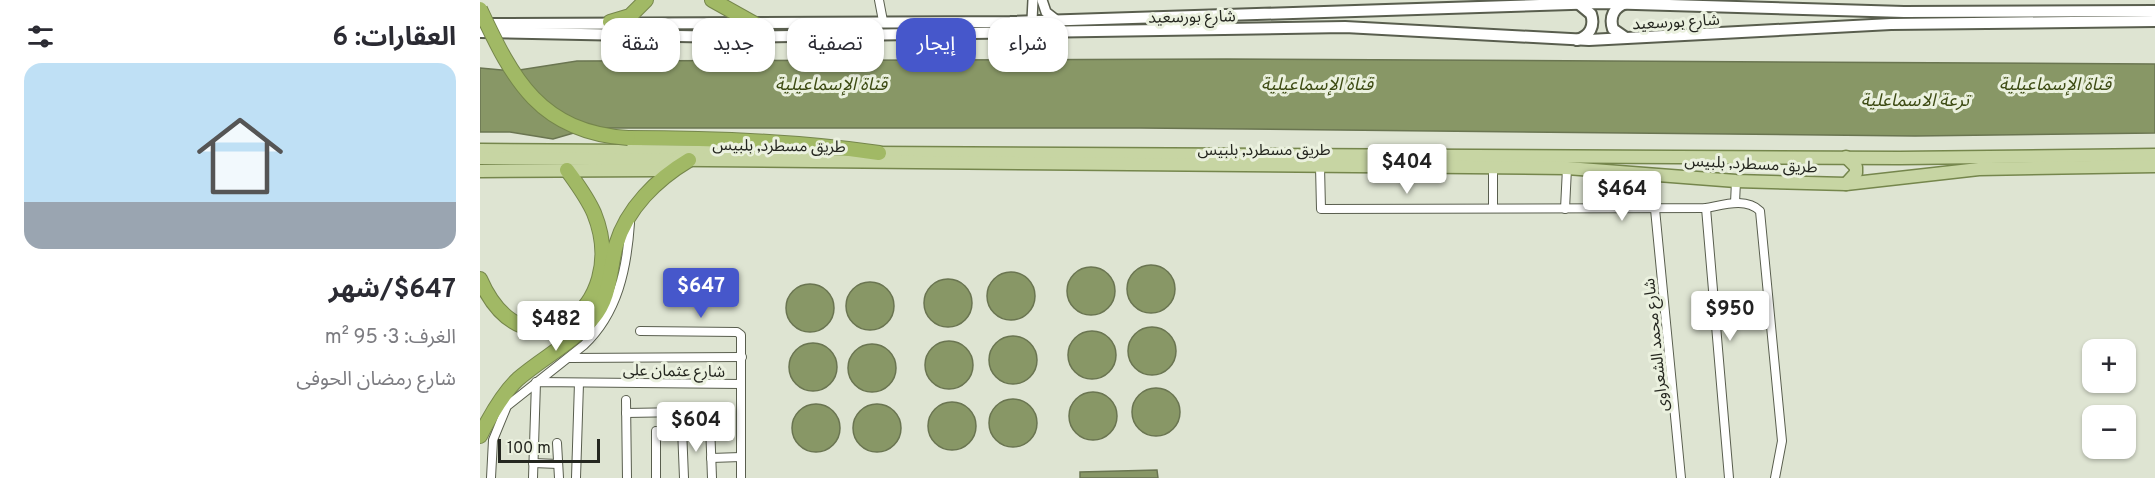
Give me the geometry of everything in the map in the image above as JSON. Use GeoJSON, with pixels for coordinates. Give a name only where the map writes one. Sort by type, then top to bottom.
{"type":"FeatureCollection","features":[{"type":"Feature","properties":{"kind":"highway"},"geometry":{"type":"LineString","coordinates":[[623,18],[630,16],[646,0]]}},
{"type":"Feature","properties":{"kind":"highway"},"geometry":{"type":"LineString","coordinates":[[712,0],[744,18]]}},
{"type":"Feature","properties":{"kind":"highway"},"geometry":{"type":"LineString","coordinates":[[480,9],[508,68],[537,102],[564,121],[585,130],[628,138],[708,138],[838,147],[879,153]]}},
{"type":"Feature","properties":{"kind":"highway"},"geometry":{"type":"LineString","coordinates":[[480,436],[498,404],[518,380],[581,331],[598,311],[609,286],[616,245],[630,215],[651,188],[683,160]]}},
{"type":"Feature","properties":{"kind":"highway"},"geometry":{"type":"LineString","coordinates":[[480,279],[495,303],[520,325],[548,329],[561,326],[583,311],[597,289],[601,249],[599,231],[586,198],[567,170]]}},
{"type":"Feature","properties":{"kind":"main road","name":"شارع بورسعيد"},"geometry":{"type":"LineString","coordinates":[[1068,19],[1289,15],[1627,3],[1904,12],[2155,11]]}},
{"type":"Feature","properties":{"kind":"main road"},"geometry":{"type":"LineString","coordinates":[[1626,39],[1616,34],[1611,18],[1616,8],[1627,3]]}},
{"type":"Feature","properties":{"kind":"main road"},"geometry":{"type":"LineString","coordinates":[[1577,40],[1591,31],[1593,19],[1588,9],[1578,4]]}},
{"type":"Feature","properties":{"kind":"main road","name":"شارع بورسعيد"},"geometry":{"type":"LineString","coordinates":[[884,21],[988,20]]}},
{"type":"Feature","properties":{"kind":"main road","name":"شارع بورسعيد"},"geometry":{"type":"LineString","coordinates":[[480,32],[699,37],[1345,27],[1577,40],[1890,24],[2155,21]]}},
{"type":"Feature","properties":{"kind":"main road"},"geometry":{"type":"LineString","coordinates":[[553,22],[553,34]]}},
{"type":"Feature","properties":{"kind":"main road","name":"شارع بورسعيد"},"geometry":{"type":"LineString","coordinates":[[480,24],[601,22]]}},
{"type":"Feature","properties":{"kind":"main road","name":"طريق مسطرد, بلبيس"},"geometry":{"type":"LineString","coordinates":[[480,150],[1846,157],[2155,155]]}},
{"type":"Feature","properties":{"kind":"main road"},"geometry":{"type":"LineString","coordinates":[[1846,157],[1856,167],[1856,173],[1846,184]]}},
{"type":"Feature","properties":{"kind":"main road","name":"طريق مسطرد, بلبيس"},"geometry":{"type":"LineString","coordinates":[[480,158],[1567,168],[1736,181],[1846,184],[1978,169],[2155,166]]}},
{"type":"Feature","properties":{"kind":"main road"},"geometry":{"type":"LineString","coordinates":[[480,171],[658,170],[683,160]]}},
{"type":"Feature","properties":{"kind":"street"},"geometry":{"type":"LineString","coordinates":[[879,0],[882,18]]}},
{"type":"Feature","properties":{"kind":"street"},"geometry":{"type":"LineString","coordinates":[[1032,18],[1033,0]]}},
{"type":"Feature","properties":{"kind":"street"},"geometry":{"type":"LineString","coordinates":[[1042,0],[1046,12],[1054,18]]}},
{"type":"Feature","properties":{"kind":"street"},"geometry":{"type":"LineString","coordinates":[[1320,166],[1321,209],[1655,209],[1750,204],[1760,211],[1782,441],[1775,478]]}},
{"type":"Feature","properties":{"kind":"street"},"geometry":{"type":"LineString","coordinates":[[1493,168],[1493,208]]}},
{"type":"Feature","properties":{"kind":"street"},"geometry":{"type":"LineString","coordinates":[[1565,209],[1567,168]]}},
{"type":"Feature","properties":{"kind":"street"},"geometry":{"type":"LineString","coordinates":[[1735,203],[1736,181]]}},
{"type":"Feature","properties":{"kind":"street"},"geometry":{"type":"LineString","coordinates":[[1706,208],[1729,478]]}},
{"type":"Feature","properties":{"kind":"street","name":"شارع محمد الشعراوى"},"geometry":{"type":"LineString","coordinates":[[1655,209],[1681,478]]}},
{"type":"Feature","properties":{"kind":"street"},"geometry":{"type":"LineString","coordinates":[[491,478],[493,440],[507,406],[570,358],[596,334],[613,308],[622,275],[630,215]]}},
{"type":"Feature","properties":{"kind":"street"},"geometry":{"type":"LineString","coordinates":[[640,331],[737,332],[742,338],[741,478]]}},
{"type":"Feature","properties":{"kind":"street"},"geometry":{"type":"LineString","coordinates":[[570,358],[742,357]]}},
{"type":"Feature","properties":{"kind":"street"},"geometry":{"type":"LineString","coordinates":[[533,478],[536,382]]}},
{"type":"Feature","properties":{"kind":"street","name":"شارع عثمان على"},"geometry":{"type":"LineString","coordinates":[[536,382],[741,384]]}},
{"type":"Feature","properties":{"kind":"street"},"geometry":{"type":"LineString","coordinates":[[576,478],[579,383]]}},
{"type":"Feature","properties":{"kind":"street"},"geometry":{"type":"LineString","coordinates":[[626,400],[627,478]]}},
{"type":"Feature","properties":{"kind":"street"},"geometry":{"type":"LineString","coordinates":[[626,413],[685,412]]}},
{"type":"Feature","properties":{"kind":"street"},"geometry":{"type":"LineString","coordinates":[[710,424],[712,478]]}},
{"type":"Feature","properties":{"kind":"street"},"geometry":{"type":"LineString","coordinates":[[682,428],[684,478]]}},
{"type":"Feature","properties":{"kind":"street"},"geometry":{"type":"LineString","coordinates":[[656,431],[656,478]]}},
{"type":"Feature","properties":{"kind":"street"},"geometry":{"type":"LineString","coordinates":[[557,443],[559,478]]}},
{"type":"Feature","properties":{"kind":"street"},"geometry":{"type":"LineString","coordinates":[[711,458],[741,457]]}},
{"type":"Feature","properties":{"kind":"street"},"geometry":{"type":"LineString","coordinates":[[533,463],[558,464]]}},
{"type":"Feature","properties":{"kind":"water","name":"ترعة الاسماعلية"},"geometry":{"type":"Polygon","coordinates":[[[1068,59],[2155,64],[2155,133],[1915,136],[1141,128],[591,128],[553,139],[510,132],[480,132],[480,68],[513,71],[577,61],[601,61],[601,72],[680,72],[680,61],[692,61],[692,72],[775,72],[775,60],[787,60],[787,72],[884,72],[884,60],[896,60],[896,72],[976,72],[976,60],[988,60],[988,72],[1068,72],[1068,59]]]}},
{"type":"Feature","properties":{"kind":"water"},"geometry":{"type":"Polygon","coordinates":[[[1151,265],[1168,272],[1175,289],[1168,306],[1151,313],[1134,306],[1127,289],[1134,272],[1151,265]]]}},
{"type":"Feature","properties":{"kind":"water"},"geometry":{"type":"Polygon","coordinates":[[[1091,267],[1108,274],[1115,291],[1108,308],[1091,315],[1074,308],[1067,291],[1074,274],[1091,267]]]}},
{"type":"Feature","properties":{"kind":"water"},"geometry":{"type":"Polygon","coordinates":[[[1011,272],[1028,279],[1035,296],[1028,313],[1011,320],[994,313],[987,296],[994,279],[1011,272]]]}},
{"type":"Feature","properties":{"kind":"water"},"geometry":{"type":"Polygon","coordinates":[[[948,279],[965,286],[972,303],[965,320],[948,327],[931,320],[924,303],[931,286],[948,279]]]}},
{"type":"Feature","properties":{"kind":"water"},"geometry":{"type":"Polygon","coordinates":[[[870,282],[887,289],[894,306],[887,323],[870,330],[853,323],[846,306],[853,289],[870,282]]]}},
{"type":"Feature","properties":{"kind":"water"},"geometry":{"type":"Polygon","coordinates":[[[810,284],[827,291],[834,308],[827,325],[810,332],[793,325],[786,308],[793,291],[810,284]]]}},
{"type":"Feature","properties":{"kind":"water"},"geometry":{"type":"Polygon","coordinates":[[[1152,327],[1169,334],[1176,351],[1169,368],[1152,375],[1135,368],[1128,351],[1135,334],[1152,327]]]}},
{"type":"Feature","properties":{"kind":"water"},"geometry":{"type":"Polygon","coordinates":[[[1092,331],[1109,338],[1116,355],[1109,372],[1092,379],[1075,372],[1068,355],[1075,338],[1092,331]]]}},
{"type":"Feature","properties":{"kind":"water"},"geometry":{"type":"Polygon","coordinates":[[[1013,336],[1030,343],[1037,360],[1030,377],[1013,384],[996,377],[989,360],[996,343],[1013,336]]]}},
{"type":"Feature","properties":{"kind":"water"},"geometry":{"type":"Polygon","coordinates":[[[949,341],[966,348],[973,365],[966,382],[949,389],[932,382],[925,365],[932,348],[949,341]]]}},
{"type":"Feature","properties":{"kind":"water"},"geometry":{"type":"Polygon","coordinates":[[[813,343],[830,350],[837,367],[830,384],[813,391],[796,384],[789,367],[796,350],[813,343]]]}},
{"type":"Feature","properties":{"kind":"water"},"geometry":{"type":"Polygon","coordinates":[[[872,344],[889,351],[896,368],[889,385],[872,392],[855,385],[848,368],[855,351],[872,344]]]}},
{"type":"Feature","properties":{"kind":"water"},"geometry":{"type":"Polygon","coordinates":[[[1156,388],[1173,395],[1180,412],[1173,429],[1156,436],[1139,429],[1132,412],[1139,395],[1156,388]]]}},
{"type":"Feature","properties":{"kind":"water"},"geometry":{"type":"Polygon","coordinates":[[[1093,392],[1110,399],[1117,416],[1110,433],[1093,440],[1076,433],[1069,416],[1076,399],[1093,392]]]}},
{"type":"Feature","properties":{"kind":"water"},"geometry":{"type":"Polygon","coordinates":[[[1013,399],[1030,406],[1037,423],[1030,440],[1013,447],[996,440],[989,423],[996,406],[1013,399]]]}},
{"type":"Feature","properties":{"kind":"water"},"geometry":{"type":"Polygon","coordinates":[[[952,402],[969,409],[976,426],[969,443],[952,450],[935,443],[928,426],[935,409],[952,402]]]}},
{"type":"Feature","properties":{"kind":"water"},"geometry":{"type":"Polygon","coordinates":[[[816,404],[833,411],[840,428],[833,445],[816,452],[799,445],[792,428],[799,411],[816,404]]]}},
{"type":"Feature","properties":{"kind":"water"},"geometry":{"type":"Polygon","coordinates":[[[877,404],[894,411],[901,428],[894,445],[877,452],[860,445],[853,428],[860,411],[877,404]]]}},
{"type":"Feature","properties":{"kind":"water"},"geometry":{"type":"Polygon","coordinates":[[[1157,470],[1158,478],[1080,478],[1080,472],[1157,470]]]}},
{"type":"Feature","properties":{"kind":"water label","name":"قناة الإسماعيلية"},"geometry":{"type":"Point","coordinates":[831,84]}},
{"type":"Feature","properties":{"kind":"water label","name":"قناة الإسماعيلية"},"geometry":{"type":"Point","coordinates":[1317,84]}},
{"type":"Feature","properties":{"kind":"water label","name":"قناة الإسماعيلية"},"geometry":{"type":"Point","coordinates":[2055,84]}}]}
